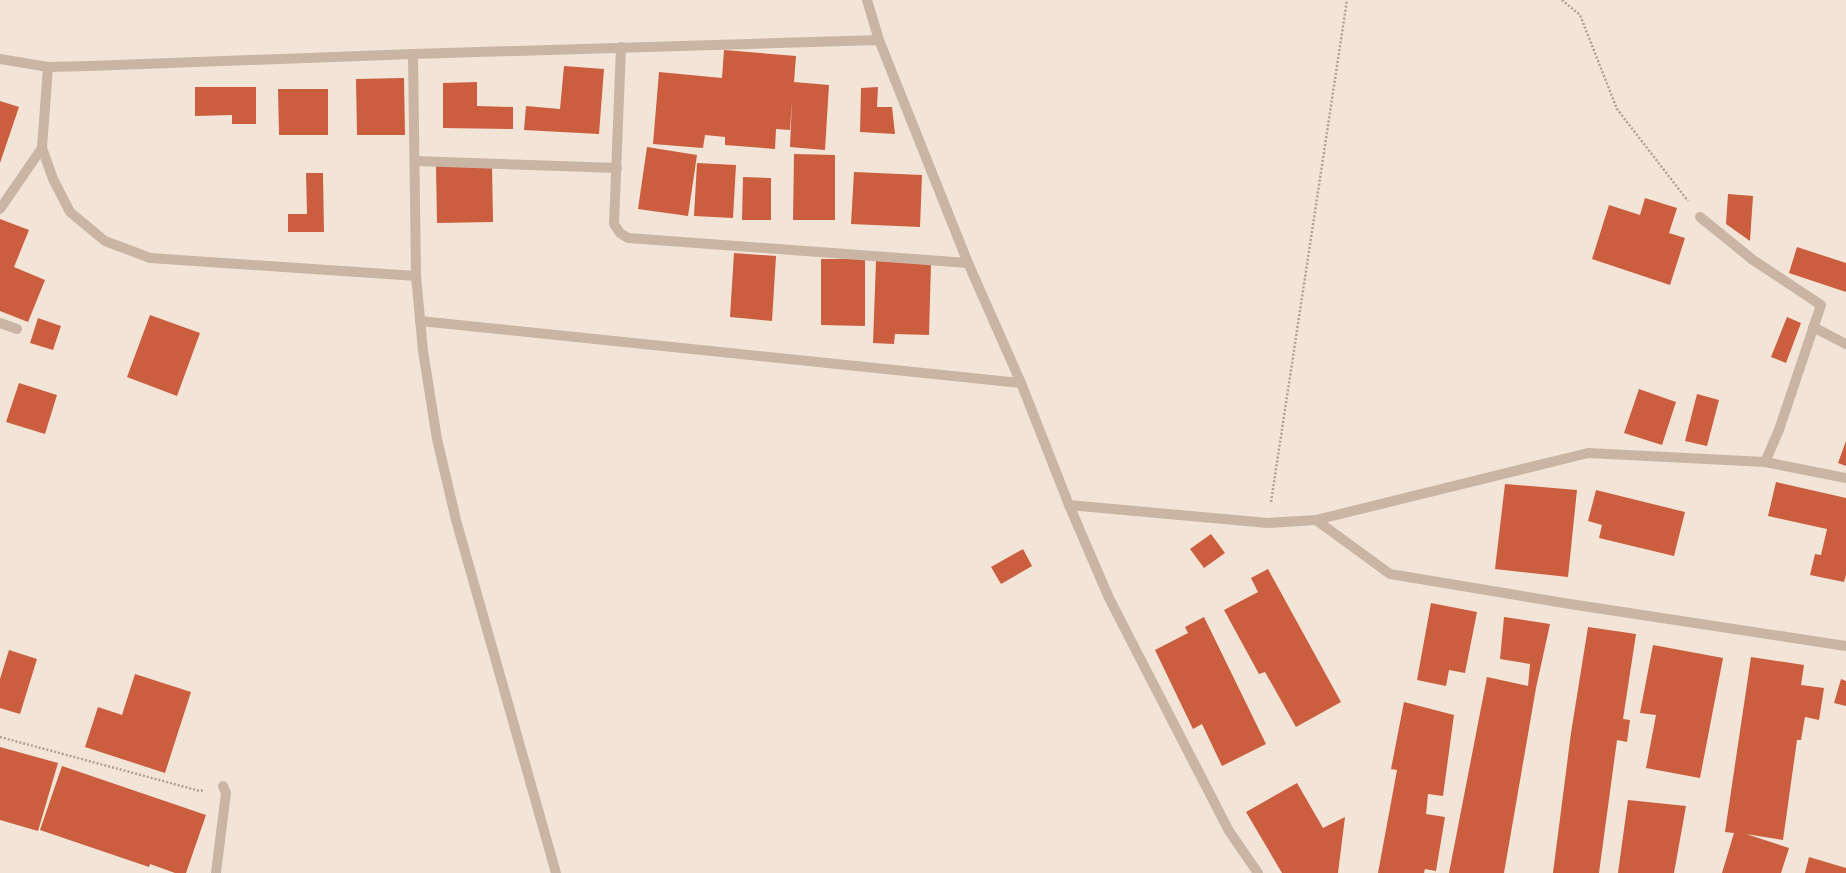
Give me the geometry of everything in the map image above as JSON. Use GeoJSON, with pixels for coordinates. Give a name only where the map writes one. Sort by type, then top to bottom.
{"type":"FeatureCollection","features":[{"type":"Feature","properties":{"kind":"street"},"geometry":{"type":"LineString","coordinates":[[867,0],[879,40],[968,263],[1021,383],[1069,505],[1112,605],[1229,831],[1258,873]]}},
{"type":"Feature","properties":{"kind":"street"},"geometry":{"type":"LineString","coordinates":[[0,59],[48,67],[621,47],[879,40]]}},
{"type":"Feature","properties":{"kind":"street"},"geometry":{"type":"LineString","coordinates":[[621,47],[614,224],[620,233],[628,238],[968,263]]}},
{"type":"Feature","properties":{"kind":"street"},"geometry":{"type":"LineString","coordinates":[[413,54],[416,276],[423,351],[437,439],[456,520],[556,873]]}},
{"type":"Feature","properties":{"kind":"street"},"geometry":{"type":"LineString","coordinates":[[48,67],[42,148],[53,179],[70,212],[105,241],[150,258],[416,276]]}},
{"type":"Feature","properties":{"kind":"street"},"geometry":{"type":"LineString","coordinates":[[0,209],[42,148]]}},
{"type":"Feature","properties":{"kind":"street"},"geometry":{"type":"LineString","coordinates":[[415,161],[617,168]]}},
{"type":"Feature","properties":{"kind":"street"},"geometry":{"type":"LineString","coordinates":[[1700,217],[1753,260],[1821,305],[1779,430],[1765,462]]}},
{"type":"Feature","properties":{"kind":"street"},"geometry":{"type":"LineString","coordinates":[[420,321],[1021,383]]}},
{"type":"Feature","properties":{"kind":"street"},"geometry":{"type":"LineString","coordinates":[[0,323],[17,328]]}},
{"type":"Feature","properties":{"kind":"street"},"geometry":{"type":"LineString","coordinates":[[1813,327],[1846,344]]}},
{"type":"Feature","properties":{"kind":"street"},"geometry":{"type":"LineString","coordinates":[[1069,505],[1268,523],[1316,520],[1588,453],[1765,462],[1846,478]]}},
{"type":"Feature","properties":{"kind":"street"},"geometry":{"type":"LineString","coordinates":[[1316,520],[1390,574],[1570,604],[1846,646]]}},
{"type":"Feature","properties":{"kind":"street"},"geometry":{"type":"LineString","coordinates":[[216,873],[226,793],[223,786]]}},
{"type":"Feature","properties":{"kind":"path"},"geometry":{"type":"LineString","coordinates":[[1268,523],[1347,0]]}},
{"type":"Feature","properties":{"kind":"path"},"geometry":{"type":"LineString","coordinates":[[1562,0],[1580,15],[1618,109],[1700,217]]}},
{"type":"Feature","properties":{"kind":"path"},"geometry":{"type":"LineString","coordinates":[[0,736],[200,791],[223,786]]}},
{"type":"Feature","properties":{"kind":"building"},"geometry":{"type":"Polygon","coordinates":[[[724,50],[796,56],[794,82],[829,85],[825,150],[790,147],[792,100],[790,130],[776,129],[775,149],[725,145],[725,137],[705,135],[703,148],[653,144],[659,72],[722,78],[724,50]]]}},
{"type":"Feature","properties":{"kind":"building"},"geometry":{"type":"Polygon","coordinates":[[[564,66],[604,69],[599,134],[524,130],[526,106],[560,109],[564,66]]]}},
{"type":"Feature","properties":{"kind":"building"},"geometry":{"type":"Polygon","coordinates":[[[404,78],[405,135],[357,135],[356,79],[404,78]]]}},
{"type":"Feature","properties":{"kind":"building"},"geometry":{"type":"Polygon","coordinates":[[[477,82],[477,106],[513,107],[513,129],[443,128],[443,83],[477,82]]]}},
{"type":"Feature","properties":{"kind":"building"},"geometry":{"type":"Polygon","coordinates":[[[195,87],[256,87],[256,124],[232,124],[232,115],[195,116],[195,87]]]}},
{"type":"Feature","properties":{"kind":"building"},"geometry":{"type":"Polygon","coordinates":[[[878,87],[877,107],[892,107],[895,134],[860,132],[861,88],[878,87]]]}},
{"type":"Feature","properties":{"kind":"building"},"geometry":{"type":"Polygon","coordinates":[[[278,89],[328,89],[328,135],[279,135],[278,89]]]}},
{"type":"Feature","properties":{"kind":"building"},"geometry":{"type":"Polygon","coordinates":[[[0,101],[19,107],[0,163],[0,101]]]}},
{"type":"Feature","properties":{"kind":"building"},"geometry":{"type":"Polygon","coordinates":[[[647,147],[697,155],[688,216],[638,209],[647,147]]]}},
{"type":"Feature","properties":{"kind":"building"},"geometry":{"type":"Polygon","coordinates":[[[794,154],[835,155],[835,220],[793,220],[794,154]]]}},
{"type":"Feature","properties":{"kind":"building"},"geometry":{"type":"Polygon","coordinates":[[[697,163],[736,165],[733,218],[694,216],[697,163]]]}},
{"type":"Feature","properties":{"kind":"building"},"geometry":{"type":"Polygon","coordinates":[[[492,164],[493,222],[437,223],[436,166],[492,164]]]}},
{"type":"Feature","properties":{"kind":"building"},"geometry":{"type":"Polygon","coordinates":[[[854,172],[922,175],[920,227],[851,224],[854,172]]]}},
{"type":"Feature","properties":{"kind":"building"},"geometry":{"type":"Polygon","coordinates":[[[306,173],[323,173],[324,232],[288,232],[288,214],[307,214],[306,173]]]}},
{"type":"Feature","properties":{"kind":"building"},"geometry":{"type":"Polygon","coordinates":[[[743,177],[771,178],[771,220],[742,220],[743,177]]]}},
{"type":"Feature","properties":{"kind":"building"},"geometry":{"type":"Polygon","coordinates":[[[1728,194],[1753,196],[1750,241],[1726,224],[1728,194]]]}},
{"type":"Feature","properties":{"kind":"building"},"geometry":{"type":"Polygon","coordinates":[[[1645,198],[1677,208],[1669,233],[1685,238],[1670,285],[1592,259],[1609,205],[1640,215],[1645,198]]]}},
{"type":"Feature","properties":{"kind":"building"},"geometry":{"type":"Polygon","coordinates":[[[0,219],[29,230],[14,267],[45,280],[28,322],[0,311],[0,219]]]}},
{"type":"Feature","properties":{"kind":"building"},"geometry":{"type":"Polygon","coordinates":[[[1797,247],[1846,263],[1846,292],[1789,273],[1797,247]]]}},
{"type":"Feature","properties":{"kind":"building"},"geometry":{"type":"Polygon","coordinates":[[[734,253],[776,256],[772,321],[730,317],[734,253]]]}},
{"type":"Feature","properties":{"kind":"building"},"geometry":{"type":"Polygon","coordinates":[[[821,259],[865,259],[865,326],[821,325],[821,259]]]}},
{"type":"Feature","properties":{"kind":"building"},"geometry":{"type":"Polygon","coordinates":[[[876,261],[931,263],[929,335],[895,334],[894,344],[873,343],[876,261]]]}},
{"type":"Feature","properties":{"kind":"building"},"geometry":{"type":"Polygon","coordinates":[[[150,315],[200,333],[177,396],[127,377],[150,315]]]}},
{"type":"Feature","properties":{"kind":"building"},"geometry":{"type":"Polygon","coordinates":[[[1787,317],[1801,323],[1786,363],[1771,357],[1787,317]]]}},
{"type":"Feature","properties":{"kind":"building"},"geometry":{"type":"Polygon","coordinates":[[[38,318],[61,326],[53,350],[30,343],[38,318]]]}},
{"type":"Feature","properties":{"kind":"building"},"geometry":{"type":"Polygon","coordinates":[[[19,383],[57,395],[45,434],[6,422],[19,383]]]}},
{"type":"Feature","properties":{"kind":"building"},"geometry":{"type":"Polygon","coordinates":[[[1639,389],[1676,402],[1662,445],[1624,433],[1639,389]]]}},
{"type":"Feature","properties":{"kind":"building"},"geometry":{"type":"Polygon","coordinates":[[[1697,394],[1719,400],[1707,446],[1685,441],[1697,394]]]}},
{"type":"Feature","properties":{"kind":"building"},"geometry":{"type":"Polygon","coordinates":[[[1846,441],[1846,466],[1838,463],[1846,441]]]}},
{"type":"Feature","properties":{"kind":"building"},"geometry":{"type":"Polygon","coordinates":[[[1776,482],[1846,498],[1846,575],[1844,582],[1810,575],[1815,554],[1821,555],[1827,529],[1768,516],[1776,482]]]}},
{"type":"Feature","properties":{"kind":"building"},"geometry":{"type":"Polygon","coordinates":[[[1505,484],[1577,490],[1568,577],[1495,569],[1505,484]]]}},
{"type":"Feature","properties":{"kind":"building"},"geometry":{"type":"Polygon","coordinates":[[[1596,490],[1685,512],[1674,556],[1599,538],[1602,525],[1588,521],[1596,490]]]}},
{"type":"Feature","properties":{"kind":"building"},"geometry":{"type":"Polygon","coordinates":[[[1211,534],[1225,553],[1204,568],[1190,549],[1211,534]]]}},
{"type":"Feature","properties":{"kind":"building"},"geometry":{"type":"Polygon","coordinates":[[[1023,549],[1032,566],[1001,584],[991,567],[1023,549]]]}},
{"type":"Feature","properties":{"kind":"building"},"geometry":{"type":"Polygon","coordinates":[[[1268,569],[1341,702],[1296,727],[1265,672],[1259,674],[1224,610],[1258,592],[1251,578],[1268,569]]]}},
{"type":"Feature","properties":{"kind":"building"},"geometry":{"type":"Polygon","coordinates":[[[1431,603],[1477,612],[1465,673],[1449,670],[1446,686],[1417,680],[1431,603]]]}},
{"type":"Feature","properties":{"kind":"building"},"geometry":{"type":"Polygon","coordinates":[[[1204,617],[1266,744],[1222,766],[1202,724],[1193,729],[1155,650],[1188,633],[1185,627],[1204,617]]]}},
{"type":"Feature","properties":{"kind":"building"},"geometry":{"type":"Polygon","coordinates":[[[1504,617],[1550,624],[1536,688],[1504,873],[1449,873],[1487,677],[1528,686],[1530,664],[1500,659],[1504,617]]]}},
{"type":"Feature","properties":{"kind":"building"},"geometry":{"type":"Polygon","coordinates":[[[1588,627],[1636,634],[1623,719],[1630,720],[1627,742],[1617,740],[1599,873],[1553,873],[1571,733],[1588,627]]]}},
{"type":"Feature","properties":{"kind":"building"},"geometry":{"type":"Polygon","coordinates":[[[1653,645],[1723,658],[1700,778],[1646,768],[1656,715],[1640,713],[1653,645]]]}},
{"type":"Feature","properties":{"kind":"building"},"geometry":{"type":"Polygon","coordinates":[[[9,650],[37,659],[20,714],[0,708],[0,679],[9,650]]]}},
{"type":"Feature","properties":{"kind":"building"},"geometry":{"type":"Polygon","coordinates":[[[1751,657],[1804,665],[1801,685],[1824,688],[1819,720],[1805,717],[1801,740],[1797,740],[1783,840],[1746,834],[1789,848],[1781,873],[1722,873],[1734,833],[1725,832],[1751,657]]]}},
{"type":"Feature","properties":{"kind":"building"},"geometry":{"type":"Polygon","coordinates":[[[135,674],[191,692],[165,773],[85,747],[98,707],[122,715],[135,674]]]}},
{"type":"Feature","properties":{"kind":"building"},"geometry":{"type":"Polygon","coordinates":[[[1841,679],[1846,681],[1846,706],[1834,703],[1841,679]]]}},
{"type":"Feature","properties":{"kind":"building"},"geometry":{"type":"Polygon","coordinates":[[[1404,702],[1454,715],[1443,796],[1428,794],[1426,814],[1445,817],[1436,871],[1425,869],[1424,873],[1378,873],[1397,770],[1391,769],[1404,702]]]}},
{"type":"Feature","properties":{"kind":"building"},"geometry":{"type":"Polygon","coordinates":[[[0,747],[58,763],[38,831],[0,820],[0,747]]]}},
{"type":"Feature","properties":{"kind":"building"},"geometry":{"type":"Polygon","coordinates":[[[62,766],[206,815],[186,873],[175,873],[150,864],[149,867],[40,830],[62,766]]]}},
{"type":"Feature","properties":{"kind":"building"},"geometry":{"type":"Polygon","coordinates":[[[1297,783],[1323,828],[1345,817],[1338,873],[1282,873],[1246,812],[1297,783]]]}},
{"type":"Feature","properties":{"kind":"building"},"geometry":{"type":"Polygon","coordinates":[[[1628,800],[1686,806],[1674,873],[1618,873],[1628,800]]]}},
{"type":"Feature","properties":{"kind":"building"},"geometry":{"type":"Polygon","coordinates":[[[1809,857],[1846,868],[1846,873],[1805,873],[1809,857]]]}}]}
